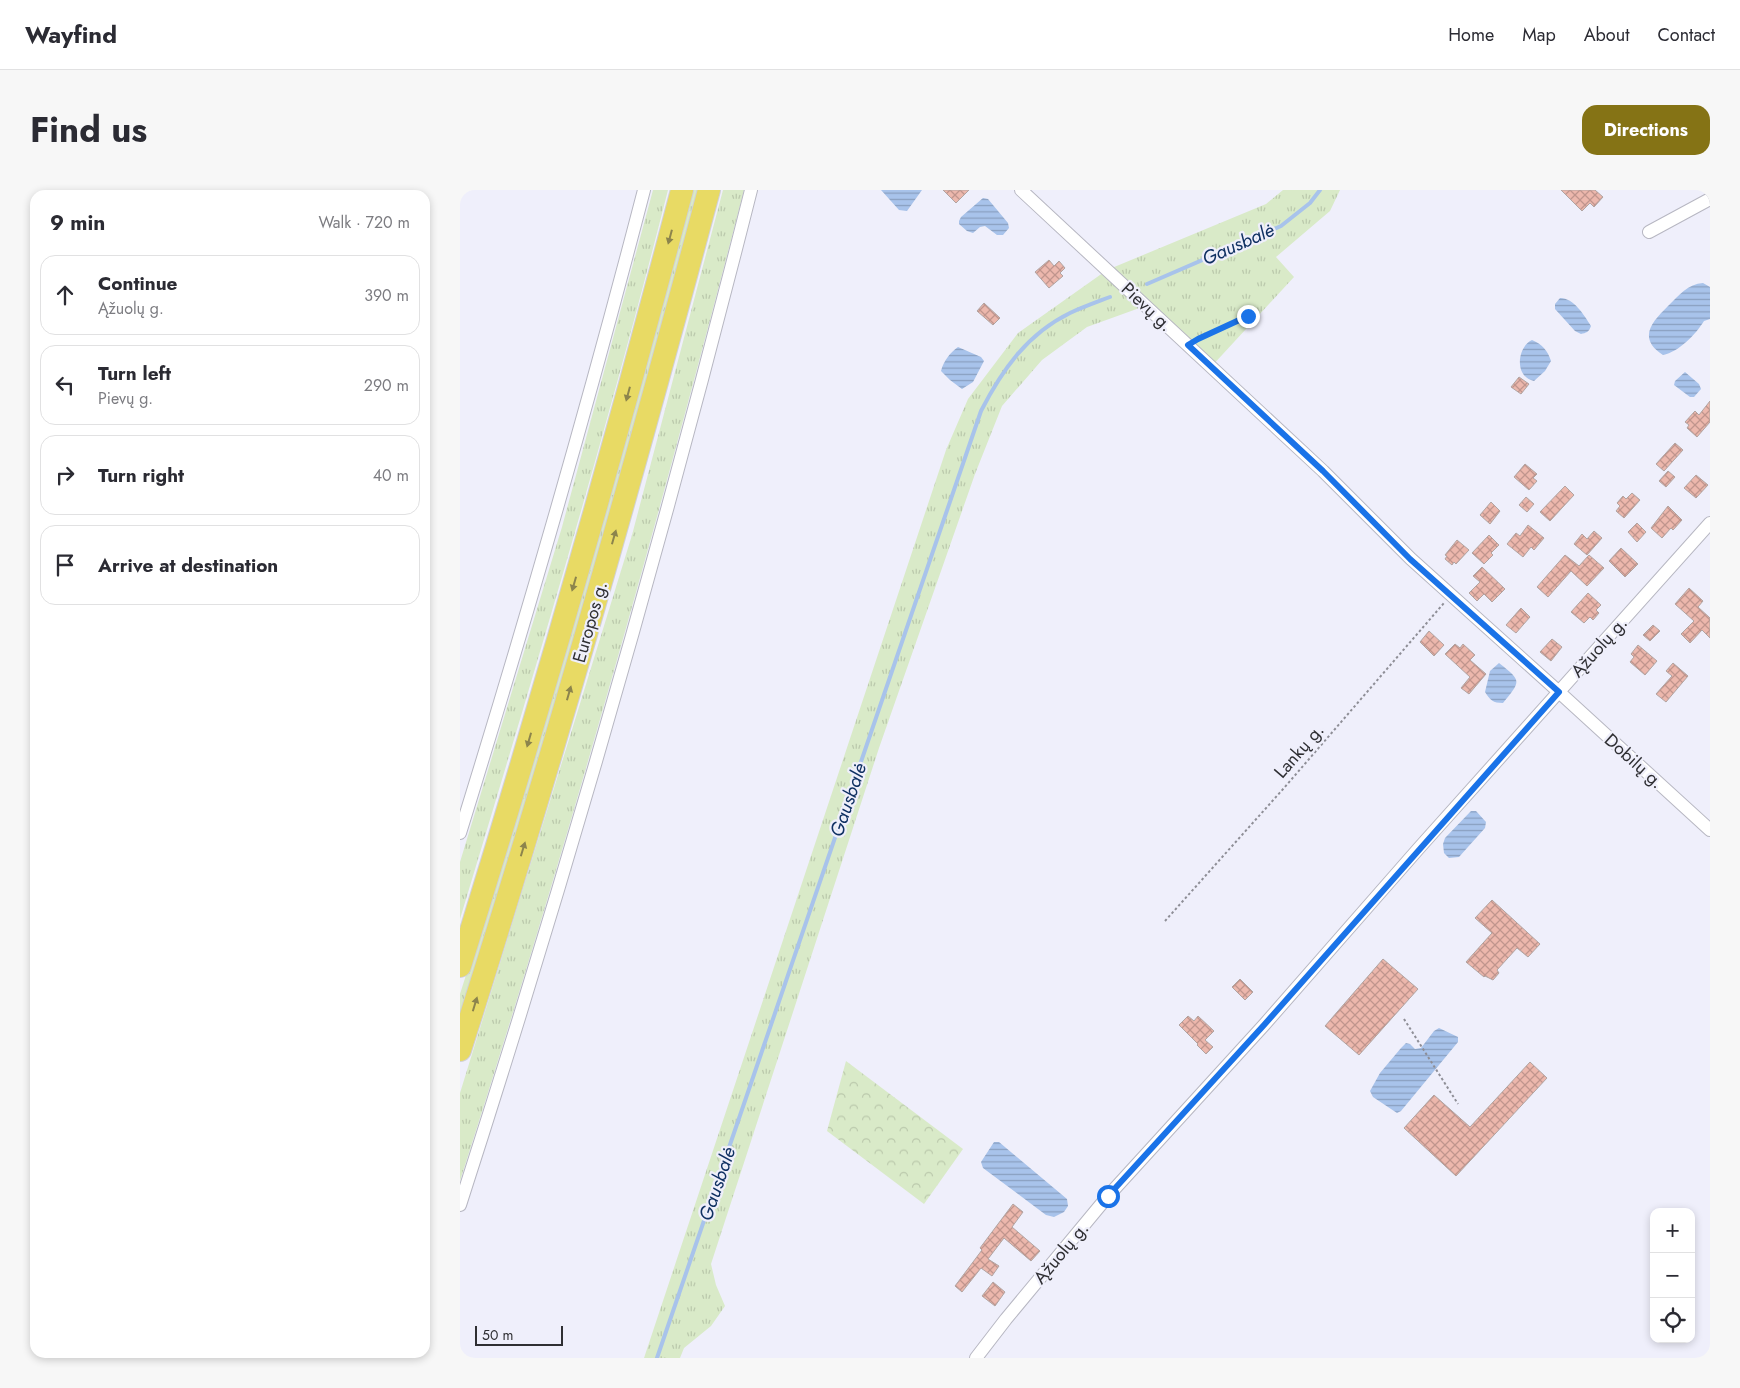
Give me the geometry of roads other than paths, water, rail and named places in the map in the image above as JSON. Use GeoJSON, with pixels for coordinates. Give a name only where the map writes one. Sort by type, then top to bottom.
{"type":"FeatureCollection","features":[{"type":"Feature","properties":{"kind":"highway","name":"Europos g."},"geometry":{"type":"LineString","coordinates":[[460,966],[573,590],[630,388],[682,190]]}},
{"type":"Feature","properties":{"kind":"highway","name":"Europos g."},"geometry":{"type":"LineString","coordinates":[[460,1050],[534,813],[654,394],[709,190]]}},
{"type":"Feature","properties":{"kind":"street"},"geometry":{"type":"LineString","coordinates":[[460,833],[551,532],[644,190]]}},
{"type":"Feature","properties":{"kind":"street"},"geometry":{"type":"LineString","coordinates":[[460,1205],[544,935],[608,718],[670,496],[751,190]]}},
{"type":"Feature","properties":{"kind":"street","name":"Pievų g."},"geometry":{"type":"LineString","coordinates":[[1021,190],[1323,471],[1410,559],[1559,692]]}},
{"type":"Feature","properties":{"kind":"street"},"geometry":{"type":"LineString","coordinates":[[1649,232],[1710,199]]}},
{"type":"Feature","properties":{"kind":"street","name":"Ąžuolų g."},"geometry":{"type":"LineString","coordinates":[[976,1358],[1108,1196],[1264,1025],[1710,523]]}},
{"type":"Feature","properties":{"kind":"street","name":"Dobilų g."},"geometry":{"type":"LineString","coordinates":[[1559,692],[1710,830]]}},
{"type":"Feature","properties":{"kind":"water"},"geometry":{"type":"Polygon","coordinates":[[[881,190],[922,190],[907,211],[899,210],[881,190]]]}},
{"type":"Feature","properties":{"kind":"water"},"geometry":{"type":"Polygon","coordinates":[[[983,198],[988,199],[1008,223],[1009,228],[1003,235],[997,235],[985,226],[980,227],[973,233],[967,231],[959,224],[961,217],[983,198]]]}},
{"type":"Feature","properties":{"kind":"water"},"geometry":{"type":"Polygon","coordinates":[[[1703,283],[1710,287],[1710,319],[1704,321],[1692,337],[1681,346],[1663,355],[1655,349],[1649,336],[1653,324],[1662,312],[1684,291],[1693,285],[1703,283]]]}},
{"type":"Feature","properties":{"kind":"water"},"geometry":{"type":"Polygon","coordinates":[[[1560,298],[1570,301],[1582,312],[1591,326],[1587,332],[1581,334],[1575,331],[1555,309],[1555,304],[1560,298]]]}},
{"type":"Feature","properties":{"kind":"water"},"geometry":{"type":"Polygon","coordinates":[[[1532,340],[1544,348],[1551,361],[1545,371],[1534,381],[1523,374],[1520,362],[1523,349],[1532,340]]]}},
{"type":"Feature","properties":{"kind":"water"},"geometry":{"type":"Polygon","coordinates":[[[958,347],[981,357],[984,361],[973,382],[962,389],[941,371],[948,357],[958,347]]]}},
{"type":"Feature","properties":{"kind":"water"},"geometry":{"type":"Polygon","coordinates":[[[1685,372],[1699,384],[1701,389],[1694,397],[1690,397],[1674,385],[1675,381],[1685,372]]]}},
{"type":"Feature","properties":{"kind":"water"},"geometry":{"type":"Polygon","coordinates":[[[1499,663],[1512,674],[1516,682],[1513,690],[1503,703],[1492,700],[1485,692],[1490,671],[1499,663]]]}},
{"type":"Feature","properties":{"kind":"water"},"geometry":{"type":"Polygon","coordinates":[[[1471,811],[1476,811],[1486,822],[1485,828],[1459,857],[1449,858],[1444,853],[1443,844],[1445,838],[1471,811]]]}},
{"type":"Feature","properties":{"kind":"water"},"geometry":{"type":"Polygon","coordinates":[[[1439,1028],[1458,1037],[1458,1042],[1401,1111],[1397,1113],[1373,1097],[1370,1091],[1380,1073],[1401,1048],[1406,1043],[1415,1049],[1421,1048],[1434,1031],[1439,1028]]]}},
{"type":"Feature","properties":{"kind":"water"},"geometry":{"type":"Polygon","coordinates":[[[994,1142],[999,1142],[1067,1199],[1068,1206],[1064,1212],[1054,1217],[1046,1215],[983,1168],[981,1162],[994,1142]]]}},
{"type":"Feature","properties":{"kind":"waterway","name":"Gausbalė"},"geometry":{"type":"LineString","coordinates":[[1147,284],[1281,226],[1310,203],[1320,190]]}},
{"type":"Feature","properties":{"kind":"waterway","name":"Gausbalė"},"geometry":{"type":"LineString","coordinates":[[657,1358],[981,411],[998,381],[1028,342],[1041,331],[1070,313],[1110,297]]}}]}
